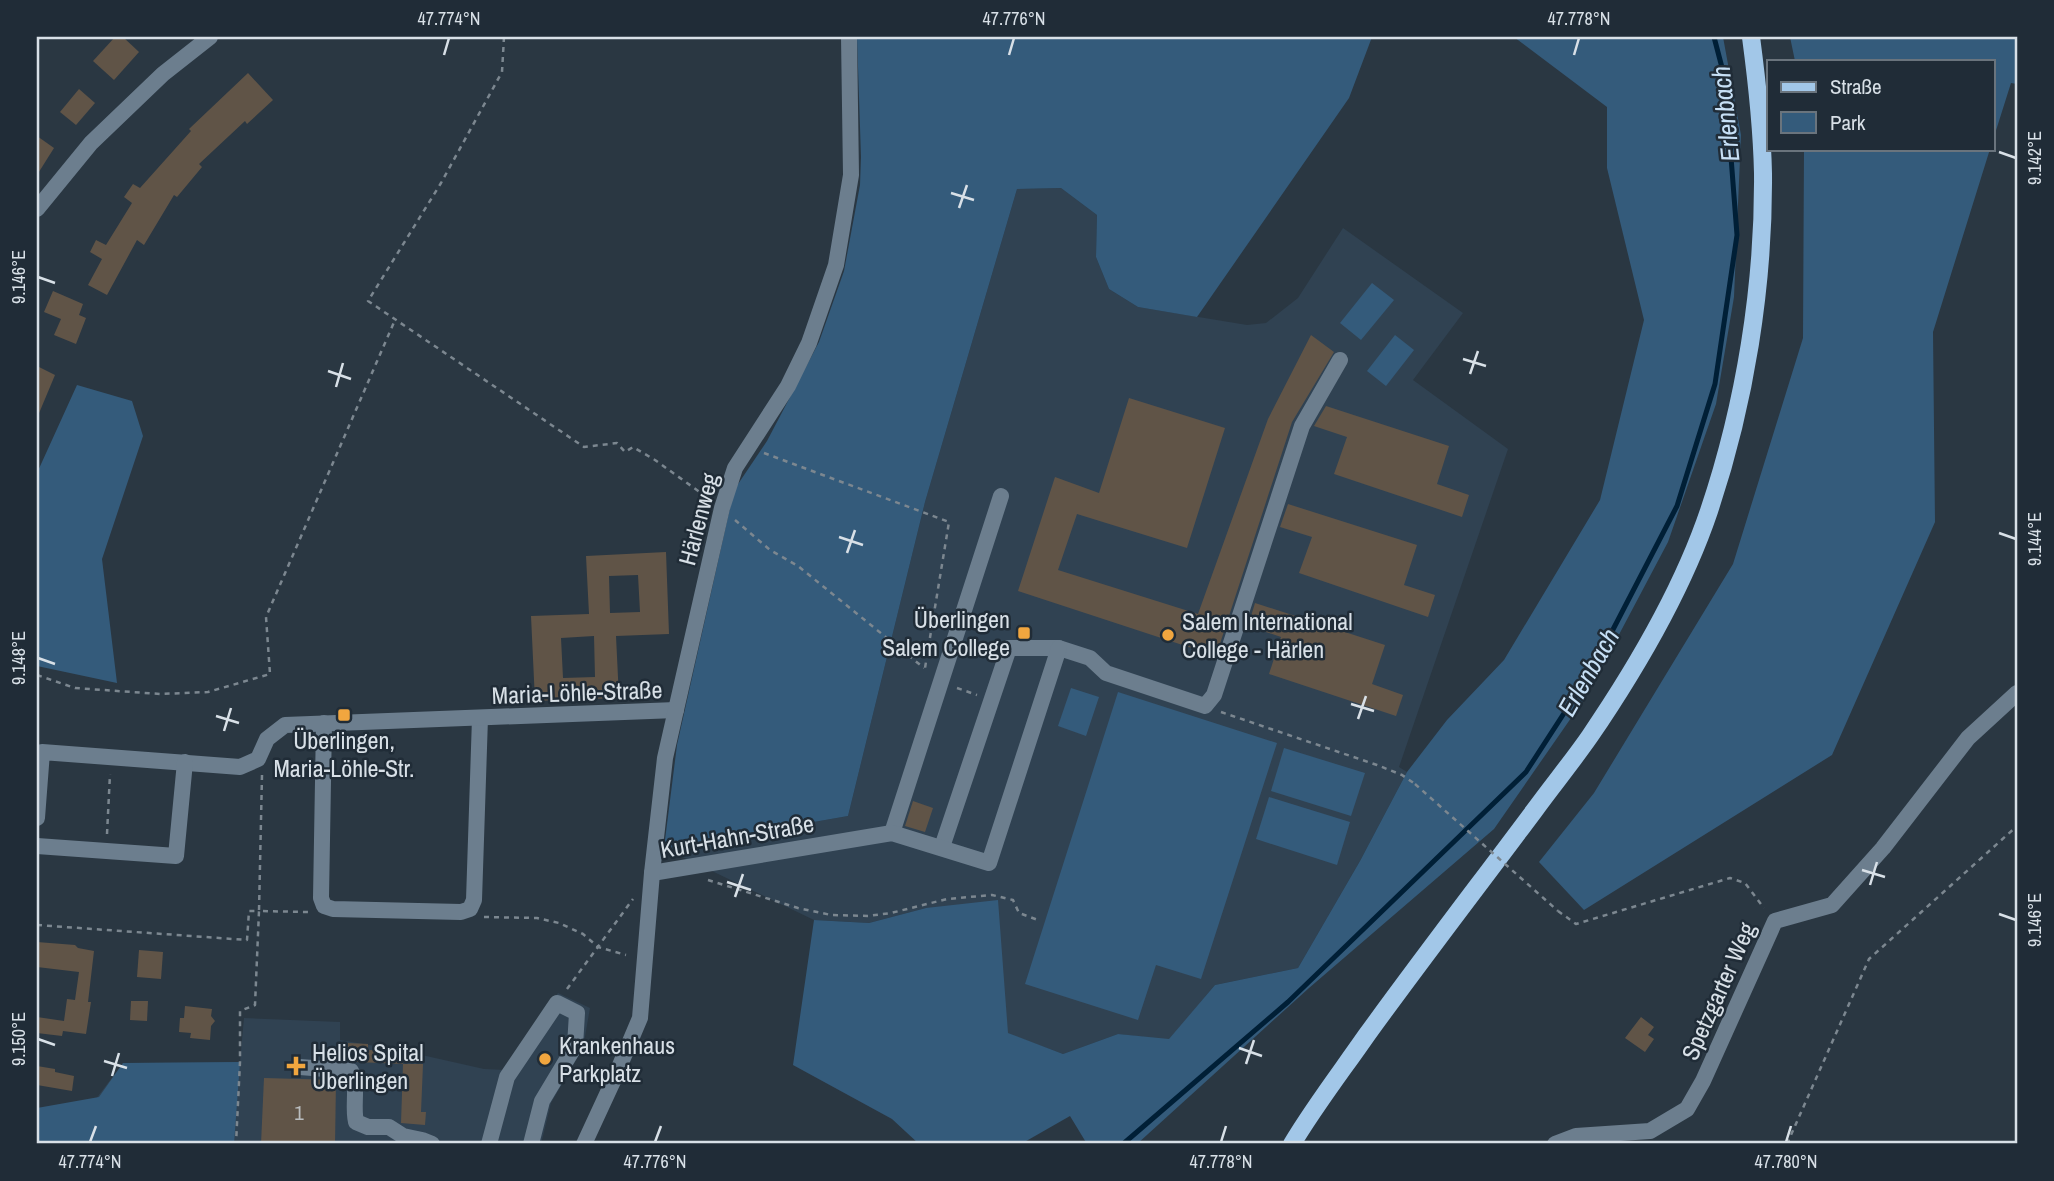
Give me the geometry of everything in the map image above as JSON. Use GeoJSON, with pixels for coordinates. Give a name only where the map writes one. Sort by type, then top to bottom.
{"type":"FeatureCollection","features":[{"type":"Feature","properties":{"kind":"main road"},"geometry":{"type":"LineString","coordinates":[[1292,1144],[1385,1010],[1589,738],[1648,641],[1684,571],[1709,512],[1742,385],[1755,306],[1763,174],[1759,102],[1751,37]]}},
{"type":"Feature","properties":{"kind":"street"},"geometry":{"type":"LineString","coordinates":[[37,209],[91,143],[163,74],[210,37]]}},
{"type":"Feature","properties":{"kind":"street","name":"Härlenweg"},"geometry":{"type":"LineString","coordinates":[[652,873],[665,758],[722,508],[735,468],[788,386],[809,343],[836,265],[851,175],[849,37]]}},
{"type":"Feature","properties":{"kind":"street"},"geometry":{"type":"LineString","coordinates":[[942,847],[1009,648],[1059,648],[1090,658],[1107,673],[1205,706],[1214,695],[1302,426],[1340,360]]}},
{"type":"Feature","properties":{"kind":"street"},"geometry":{"type":"LineString","coordinates":[[892,833],[1001,496]]}},
{"type":"Feature","properties":{"kind":"street","name":"Kurt-Hahn-Straße"},"geometry":{"type":"LineString","coordinates":[[584,1144],[640,1018],[652,873],[892,833],[989,863],[1059,648]]}},
{"type":"Feature","properties":{"kind":"street","name":"Spetzgarter Weg"},"geometry":{"type":"LineString","coordinates":[[1555,1144],[1576,1136],[1650,1131],[1687,1109],[1703,1081],[1774,921],[1832,905],[1883,848],[1968,738],[2017,693]]}},
{"type":"Feature","properties":{"kind":"street","name":"Maria-Löhle-Straße"},"geometry":{"type":"LineString","coordinates":[[258,759],[267,738],[285,725],[676,710]]}},
{"type":"Feature","properties":{"kind":"street","name":"Maria-Löhle-Straße"},"geometry":{"type":"LineString","coordinates":[[470,909],[474,900],[480,718]]}},
{"type":"Feature","properties":{"kind":"street"},"geometry":{"type":"LineString","coordinates":[[324,723],[321,898],[324,906],[333,909],[461,912],[470,909]]}},
{"type":"Feature","properties":{"kind":"street"},"geometry":{"type":"LineString","coordinates":[[37,818],[42,752],[240,767],[258,759]]}},
{"type":"Feature","properties":{"kind":"street"},"geometry":{"type":"LineString","coordinates":[[37,846],[176,856],[185,762]]}},
{"type":"Feature","properties":{"kind":"street"},"geometry":{"type":"LineString","coordinates":[[489,1144],[507,1077],[557,1003],[577,1013],[575,1046],[542,1101],[531,1144]]}},
{"type":"Feature","properties":{"kind":"street"},"geometry":{"type":"LineString","coordinates":[[300,1067],[351,1071],[355,1079],[353,1112],[356,1122],[368,1127],[389,1127],[403,1136],[432,1144]]}},
{"type":"Feature","properties":{"kind":"path"},"geometry":{"type":"LineString","coordinates":[[504,37],[502,72],[441,183],[368,301],[583,447],[617,443],[625,452],[633,447],[655,460],[722,508],[770,550],[798,566],[941,682],[992,700]]}},
{"type":"Feature","properties":{"kind":"path"},"geometry":{"type":"LineString","coordinates":[[37,675],[75,688],[160,694],[208,692],[270,674],[266,617],[395,320]]}},
{"type":"Feature","properties":{"kind":"path"},"geometry":{"type":"LineString","coordinates":[[748,447],[949,522],[924,668]]}},
{"type":"Feature","properties":{"kind":"path"},"geometry":{"type":"LineString","coordinates":[[1205,706],[1402,775],[1576,924],[1730,878],[1745,883],[1774,921]]}},
{"type":"Feature","properties":{"kind":"path"},"geometry":{"type":"LineString","coordinates":[[106,851],[111,757]]}},
{"type":"Feature","properties":{"kind":"path"},"geometry":{"type":"LineString","coordinates":[[236,1144],[240,1011],[255,1005],[262,766],[258,759]]}},
{"type":"Feature","properties":{"kind":"path"},"geometry":{"type":"LineString","coordinates":[[1787,1144],[1869,960],[2017,826]]}},
{"type":"Feature","properties":{"kind":"path"},"geometry":{"type":"LineString","coordinates":[[688,868],[698,877],[798,908],[831,915],[868,916],[947,899],[992,895],[1013,900],[1019,913],[1038,920]]}},
{"type":"Feature","properties":{"kind":"path"},"geometry":{"type":"LineString","coordinates":[[557,1003],[652,873]]}},
{"type":"Feature","properties":{"kind":"path"},"geometry":{"type":"LineString","coordinates":[[247,940],[248,911],[313,912],[324,906]]}},
{"type":"Feature","properties":{"kind":"path"},"geometry":{"type":"LineString","coordinates":[[470,909],[482,917],[537,918],[559,923],[583,934],[598,947],[626,955]]}},
{"type":"Feature","properties":{"kind":"path"},"geometry":{"type":"LineString","coordinates":[[37,925],[258,941]]}},
{"type":"Feature","properties":{"kind":"shaded area","name":"Salem International College - Härlen"},"geometry":{"type":"Polygon","coordinates":[[[1061,188],[1097,215],[1096,257],[1109,289],[1138,307],[1247,325],[1266,323],[1298,298],[1343,228],[1463,313],[1413,380],[1508,449],[1399,767],[1407,772],[1360,861],[1298,968],[1215,985],[1169,1040],[1118,1034],[1063,1054],[1007,1033],[926,908],[869,923],[814,920],[664,848],[848,816],[925,502],[1017,189],[1061,188]]]}},
{"type":"Feature","properties":{"kind":"shaded area","name":"Helios Spital Überlingen"},"geometry":{"type":"Polygon","coordinates":[[[558,993],[590,1008],[583,1048],[551,1103],[541,1144],[62,1144],[123,1063],[240,1062],[244,1018],[340,1022],[340,1040],[484,1069],[505,1070],[558,993]]]}},
{"type":"Feature","properties":{"kind":"green space"},"geometry":{"type":"Polygon","coordinates":[[[857,37],[1372,37],[1349,98],[1197,317],[1138,307],[1109,289],[1096,257],[1097,215],[1061,188],[1017,189],[925,502],[848,816],[664,848],[677,745],[734,490],[767,441],[819,342],[844,271],[860,185],[857,37]]]}},
{"type":"Feature","properties":{"kind":"green space"},"geometry":{"type":"Polygon","coordinates":[[[1514,37],[1723,37],[1741,135],[1734,297],[1716,404],[1668,542],[1587,695],[1494,829],[1309,988],[1137,1144],[1087,1144],[1070,1116],[1021,1144],[919,1144],[892,1119],[793,1065],[814,920],[869,923],[926,908],[998,900],[1008,1033],[1063,1054],[1118,1034],[1169,1039],[1215,985],[1298,968],[1360,861],[1407,772],[1447,720],[1504,660],[1600,500],[1644,320],[1607,168],[1607,107],[1514,37]]]}},
{"type":"Feature","properties":{"kind":"green space"},"geometry":{"type":"Polygon","coordinates":[[[1790,37],[2017,37],[2017,84],[2011,83],[1994,137],[1994,60],[1795,60],[1790,37]]]}},
{"type":"Feature","properties":{"kind":"green space"},"geometry":{"type":"Polygon","coordinates":[[[1804,150],[1990,150],[1933,332],[1935,522],[1832,755],[1584,910],[1539,862],[1594,793],[1733,564],[1803,338],[1804,150]]]}},
{"type":"Feature","properties":{"kind":"green space"},"geometry":{"type":"Polygon","coordinates":[[[1372,283],[1394,300],[1361,340],[1340,323],[1372,283]]]}},
{"type":"Feature","properties":{"kind":"green space"},"geometry":{"type":"Polygon","coordinates":[[[1395,335],[1414,350],[1386,386],[1367,371],[1395,335]]]}},
{"type":"Feature","properties":{"kind":"green space"},"geometry":{"type":"Polygon","coordinates":[[[77,385],[132,401],[143,436],[102,559],[117,683],[37,666],[37,473],[77,385]]]}},
{"type":"Feature","properties":{"kind":"green space"},"geometry":{"type":"Polygon","coordinates":[[[1071,688],[1099,697],[1086,736],[1058,726],[1071,688]]]}},
{"type":"Feature","properties":{"kind":"green space"},"geometry":{"type":"Polygon","coordinates":[[[1118,692],[1277,743],[1201,979],[1156,965],[1138,1020],[1025,984],[1118,692]]]}},
{"type":"Feature","properties":{"kind":"green space"},"geometry":{"type":"Polygon","coordinates":[[[1284,748],[1365,773],[1351,816],[1271,791],[1284,748]]]}},
{"type":"Feature","properties":{"kind":"green space"},"geometry":{"type":"Polygon","coordinates":[[[1269,797],[1350,822],[1337,865],[1256,839],[1269,797]]]}},
{"type":"Feature","properties":{"kind":"green space"},"geometry":{"type":"Polygon","coordinates":[[[240,1062],[234,1144],[37,1144],[37,1108],[99,1097],[123,1063],[240,1062]]]}},
{"type":"Feature","properties":{"kind":"building"},"geometry":{"type":"Polygon","coordinates":[[[115,37],[123,37],[139,52],[114,80],[93,61],[115,37]]]}},
{"type":"Feature","properties":{"kind":"building"},"geometry":{"type":"Polygon","coordinates":[[[248,73],[273,100],[247,124],[245,121],[199,164],[202,167],[177,197],[174,195],[144,245],[137,240],[107,295],[88,285],[102,259],[90,252],[96,240],[106,245],[132,203],[124,197],[133,184],[140,188],[191,131],[189,129],[248,73]]]}},
{"type":"Feature","properties":{"kind":"building"},"geometry":{"type":"Polygon","coordinates":[[[79,89],[95,103],[76,125],[60,112],[79,89]]]}},
{"type":"Feature","properties":{"kind":"building"},"geometry":{"type":"Polygon","coordinates":[[[37,136],[54,148],[37,175],[37,136]]]}},
{"type":"Feature","properties":{"kind":"building"},"geometry":{"type":"Polygon","coordinates":[[[53,291],[83,304],[79,315],[86,318],[76,344],[54,335],[61,319],[44,312],[53,291]]]}},
{"type":"Feature","properties":{"kind":"building"},"geometry":{"type":"Polygon","coordinates":[[[1311,335],[1334,352],[1292,422],[1216,656],[1018,591],[1055,477],[1099,493],[1129,398],[1225,428],[1187,548],[1077,514],[1058,570],[1198,614],[1268,419],[1311,335]]]}},
{"type":"Feature","properties":{"kind":"building"},"geometry":{"type":"Polygon","coordinates":[[[37,366],[55,375],[37,418],[37,366]]]}},
{"type":"Feature","properties":{"kind":"building"},"geometry":{"type":"Polygon","coordinates":[[[1326,406],[1449,446],[1437,484],[1469,495],[1462,517],[1334,474],[1347,437],[1314,426],[1326,406]]]}},
{"type":"Feature","properties":{"kind":"building"},"geometry":{"type":"Polygon","coordinates":[[[1288,504],[1417,545],[1404,585],[1435,595],[1428,617],[1299,573],[1312,537],[1280,527],[1288,504]]]}},
{"type":"Feature","properties":{"kind":"building"},"geometry":{"type":"Polygon","coordinates":[[[666,552],[669,634],[616,636],[619,698],[535,701],[531,616],[589,614],[586,556],[666,552]],[[638,575],[609,576],[610,613],[640,612],[638,575]],[[594,636],[561,638],[563,678],[595,677],[594,636]]]}},
{"type":"Feature","properties":{"kind":"building"},"geometry":{"type":"Polygon","coordinates":[[[1255,603],[1385,645],[1372,684],[1403,695],[1396,716],[1269,674],[1281,637],[1248,626],[1255,603]]]}},
{"type":"Feature","properties":{"kind":"building"},"geometry":{"type":"Polygon","coordinates":[[[913,801],[933,808],[925,832],[905,826],[913,801]]]}},
{"type":"Feature","properties":{"kind":"building"},"geometry":{"type":"Polygon","coordinates":[[[37,942],[75,945],[94,951],[86,1034],[63,1031],[62,1036],[37,1033],[37,1017],[64,1021],[67,999],[75,1000],[79,972],[37,967],[37,942]]]}},
{"type":"Feature","properties":{"kind":"building"},"geometry":{"type":"Polygon","coordinates":[[[139,950],[163,952],[161,979],[137,977],[139,950]]]}},
{"type":"Feature","properties":{"kind":"building"},"geometry":{"type":"Polygon","coordinates":[[[131,1001],[148,1001],[147,1021],[130,1020],[131,1001]]]}},
{"type":"Feature","properties":{"kind":"building"},"geometry":{"type":"Polygon","coordinates":[[[185,1006],[212,1009],[211,1016],[215,1021],[211,1026],[210,1040],[190,1038],[191,1033],[179,1032],[180,1018],[184,1018],[185,1006]]]}},
{"type":"Feature","properties":{"kind":"building"},"geometry":{"type":"Polygon","coordinates":[[[1641,1017],[1654,1027],[1648,1035],[1654,1039],[1645,1052],[1625,1038],[1641,1017]]]}},
{"type":"Feature","properties":{"kind":"building"},"geometry":{"type":"Polygon","coordinates":[[[348,1043],[368,1044],[368,1050],[404,1051],[403,1064],[348,1060],[348,1043]]]}},
{"type":"Feature","properties":{"kind":"building"},"geometry":{"type":"Polygon","coordinates":[[[403,1064],[423,1064],[421,1112],[426,1112],[425,1125],[401,1123],[403,1064]]]}},
{"type":"Feature","properties":{"kind":"building"},"geometry":{"type":"Polygon","coordinates":[[[37,1066],[74,1076],[72,1091],[37,1085],[37,1066]]]}},
{"type":"Feature","properties":{"kind":"building"},"geometry":{"type":"Polygon","coordinates":[[[264,1078],[336,1080],[335,1144],[261,1144],[264,1078]]]}},
{"type":"Feature","properties":{"kind":"waterway","name":"Erlenbach"},"geometry":{"type":"LineString","coordinates":[[1123,1144],[1288,1002],[1526,772],[1592,670],[1677,506],[1715,384],[1737,235],[1725,79],[1714,37]]}},
{"type":"Feature","properties":{"kind":"place","name":"Überlingen Salem College"},"geometry":{"type":"Point","coordinates":[1024,633]}},
{"type":"Feature","properties":{"kind":"place","name":"Salem International College - Härlen"},"geometry":{"type":"Point","coordinates":[1168,635]}},
{"type":"Feature","properties":{"kind":"place","name":"Überlingen, Maria-Löhle-Str."},"geometry":{"type":"Point","coordinates":[344,715]}},
{"type":"Feature","properties":{"kind":"place","name":"Krankenhaus Parkplatz"},"geometry":{"type":"Point","coordinates":[545,1059]}},
{"type":"Feature","properties":{"kind":"place","name":"Helios Spital Überlingen"},"geometry":{"type":"Point","coordinates":[296,1066]}}]}
